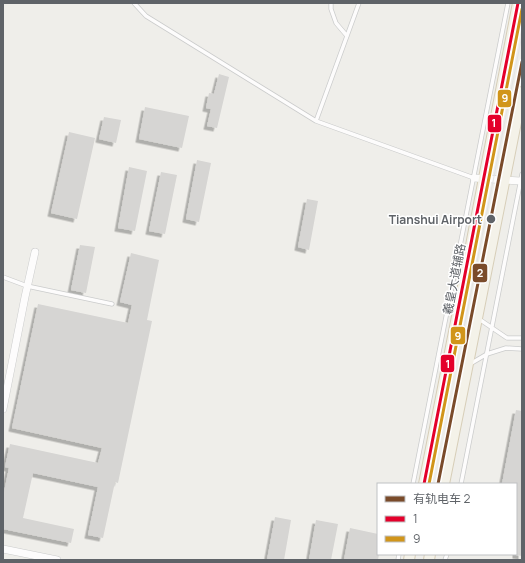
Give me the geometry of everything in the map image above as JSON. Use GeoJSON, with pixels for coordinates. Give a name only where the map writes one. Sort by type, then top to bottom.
{"type":"FeatureCollection","features":[{"type":"Feature","properties":{"kind":"main road"},"geometry":{"type":"LineString","coordinates":[[424,483],[459,313],[478,179],[518,3]]}},
{"type":"Feature","properties":{"kind":"main road"},"geometry":{"type":"LineString","coordinates":[[444,483],[522,92]]}},
{"type":"Feature","properties":{"kind":"street"},"geometry":{"type":"LineString","coordinates":[[478,179],[521,181]]}},
{"type":"Feature","properties":{"kind":"street"},"geometry":{"type":"LineString","coordinates":[[3,409],[27,286],[36,252]]}},
{"type":"Feature","properties":{"kind":"street"},"geometry":{"type":"LineString","coordinates":[[3,549],[57,560]]}},
{"type":"Feature","properties":{"kind":"lane"},"geometry":{"type":"LineString","coordinates":[[134,3],[146,16],[316,121],[478,179]]}},
{"type":"Feature","properties":{"kind":"lane"},"geometry":{"type":"LineString","coordinates":[[331,3],[331,9],[336,23],[347,36]]}},
{"type":"Feature","properties":{"kind":"lane"},"geometry":{"type":"LineString","coordinates":[[316,121],[359,3]]}},
{"type":"Feature","properties":{"kind":"lane","name":"羲皇大道辅路"},"geometry":{"type":"LineString","coordinates":[[413,483],[478,179],[508,3]]}},
{"type":"Feature","properties":{"kind":"lane"},"geometry":{"type":"LineString","coordinates":[[461,483],[522,174]]}},
{"type":"Feature","properties":{"kind":"lane"},"geometry":{"type":"LineString","coordinates":[[3,276],[27,286],[112,304]]}},
{"type":"Feature","properties":{"kind":"lane"},"geometry":{"type":"LineString","coordinates":[[477,317],[507,338],[522,338]]}},
{"type":"Feature","properties":{"kind":"lane"},"geometry":{"type":"LineString","coordinates":[[467,366],[487,354],[506,348],[522,349]]}},
{"type":"Feature","properties":{"kind":"building"},"geometry":{"type":"Polygon","coordinates":[[[219,74],[229,77],[217,128],[207,126],[211,109],[206,108],[209,93],[214,94],[219,74]]]}},
{"type":"Feature","properties":{"kind":"building"},"geometry":{"type":"Polygon","coordinates":[[[145,107],[189,116],[182,148],[139,139],[145,107]]]}},
{"type":"Feature","properties":{"kind":"building"},"geometry":{"type":"Polygon","coordinates":[[[104,117],[121,120],[116,143],[99,139],[104,117]]]}},
{"type":"Feature","properties":{"kind":"building"},"geometry":{"type":"Polygon","coordinates":[[[69,132],[95,138],[77,219],[51,213],[69,132]]]}},
{"type":"Feature","properties":{"kind":"building"},"geometry":{"type":"Polygon","coordinates":[[[197,160],[211,163],[199,222],[186,219],[197,160]]]}},
{"type":"Feature","properties":{"kind":"building"},"geometry":{"type":"Polygon","coordinates":[[[129,167],[147,171],[135,231],[118,228],[129,167]]]}},
{"type":"Feature","properties":{"kind":"building"},"geometry":{"type":"Polygon","coordinates":[[[161,172],[177,175],[165,234],[149,231],[161,172]]]}},
{"type":"Feature","properties":{"kind":"building"},"geometry":{"type":"Polygon","coordinates":[[[307,199],[318,201],[309,250],[298,247],[307,199]]]}},
{"type":"Feature","properties":{"kind":"building"},"geometry":{"type":"Polygon","coordinates":[[[80,245],[95,247],[86,293],[71,290],[80,245]]]}},
{"type":"Feature","properties":{"kind":"building"},"geometry":{"type":"Polygon","coordinates":[[[131,253],[159,260],[147,320],[152,321],[118,483],[115,482],[103,538],[88,535],[98,487],[33,473],[23,518],[74,529],[71,543],[3,529],[3,497],[9,468],[5,467],[10,444],[98,463],[102,448],[12,428],[38,304],[128,323],[132,305],[120,302],[131,253]]]}},
{"type":"Feature","properties":{"kind":"building"},"geometry":{"type":"Polygon","coordinates":[[[516,410],[522,411],[522,556],[516,555],[517,483],[502,483],[516,410]]]}},
{"type":"Feature","properties":{"kind":"building"},"geometry":{"type":"Polygon","coordinates":[[[275,517],[291,520],[284,560],[267,560],[275,517]]]}},
{"type":"Feature","properties":{"kind":"building"},"geometry":{"type":"Polygon","coordinates":[[[316,520],[338,524],[331,560],[309,560],[316,520]]]}},
{"type":"Feature","properties":{"kind":"building"},"geometry":{"type":"Polygon","coordinates":[[[350,528],[377,534],[378,560],[344,560],[350,528]]]}},
{"type":"Feature","properties":{"kind":"tram line"},"geometry":{"type":"LineString","coordinates":[[462,338],[522,35]]}},
{"type":"Feature","properties":{"kind":"tram line","name":"2"},"geometry":{"type":"LineString","coordinates":[[438,483],[522,62]]}},
{"type":"Feature","properties":{"kind":"transit line","name":"1"},"geometry":{"type":"LineString","coordinates":[[424,483],[518,3]]}},
{"type":"Feature","properties":{"kind":"transit line","name":"9"},"geometry":{"type":"LineString","coordinates":[[429,483],[522,9]]}},
{"type":"Feature","properties":{"kind":"place","name":"Tianshui Airport"},"geometry":{"type":"Point","coordinates":[491,219]}}]}
